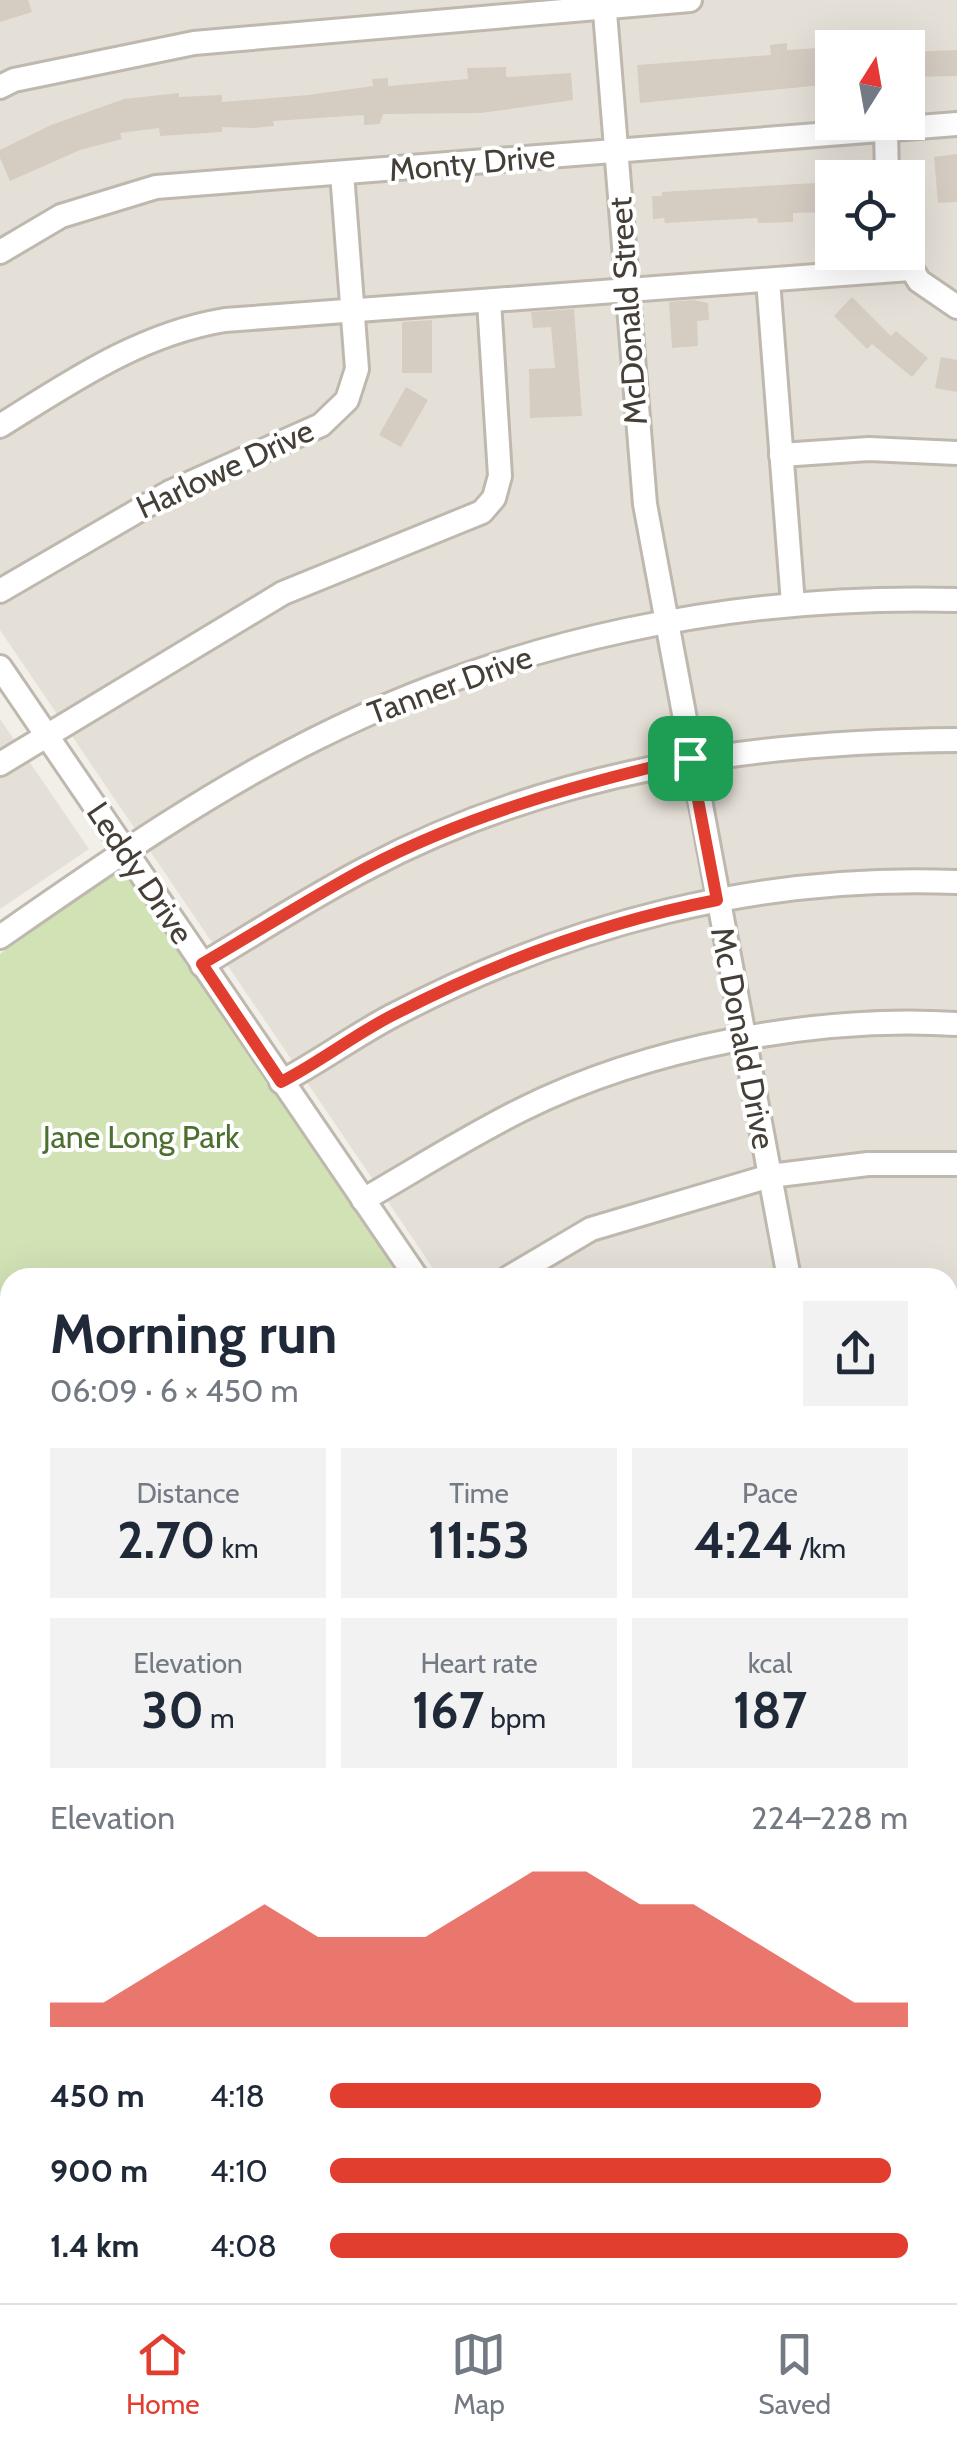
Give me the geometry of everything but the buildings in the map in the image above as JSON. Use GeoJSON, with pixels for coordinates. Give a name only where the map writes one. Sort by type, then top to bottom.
{"type":"FeatureCollection","features":[{"type":"Feature","properties":{"kind":"street"},"geometry":{"type":"LineString","coordinates":[[0,88],[14,80],[194,43],[604,3],[690,0]]}},
{"type":"Feature","properties":{"kind":"street","name":"McDonald Street"},"geometry":{"type":"LineString","coordinates":[[604,3],[644,504],[664,622]]}},
{"type":"Feature","properties":{"kind":"street","name":"Monty Drive"},"geometry":{"type":"LineString","coordinates":[[925,126],[957,124]]}},
{"type":"Feature","properties":{"kind":"street","name":"Monty Drive"},"geometry":{"type":"LineString","coordinates":[[0,252],[61,216],[156,187],[815,135]]}},
{"type":"Feature","properties":{"kind":"street","name":"Harlowe Drive"},"geometry":{"type":"LineString","coordinates":[[0,592],[170,492],[328,421],[355,383],[342,173]]}},
{"type":"Feature","properties":{"kind":"street"},"geometry":{"type":"LineString","coordinates":[[0,426],[134,346],[178,327],[224,320],[768,280],[836,270]]}},
{"type":"Feature","properties":{"kind":"street"},"geometry":{"type":"LineString","coordinates":[[916,270],[957,307]]}},
{"type":"Feature","properties":{"kind":"street"},"geometry":{"type":"LineString","coordinates":[[768,280],[793,604]]}},
{"type":"Feature","properties":{"kind":"street"},"geometry":{"type":"LineString","coordinates":[[0,764],[45,733],[284,593],[482,512],[494,498],[500,476],[489,301]]}},
{"type":"Feature","properties":{"kind":"street"},"geometry":{"type":"LineString","coordinates":[[781,455],[869,450],[957,454]]}},
{"type":"Feature","properties":{"kind":"street","name":"Tanner Drive"},"geometry":{"type":"LineString","coordinates":[[0,937],[125,850],[244,777],[390,704],[560,645],[664,622],[793,604],[957,600]]}},
{"type":"Feature","properties":{"kind":"street","name":"Mc Donald Drive"},"geometry":{"type":"LineString","coordinates":[[664,622],[787,1268]]}},
{"type":"Feature","properties":{"kind":"street","name":"Leddy Drive"},"geometry":{"type":"LineString","coordinates":[[0,666],[409,1268]]}},
{"type":"Feature","properties":{"kind":"street"},"geometry":{"type":"LineString","coordinates":[[202,964],[368,867],[482,817],[600,779],[690,758],[850,741],[957,740]]}},
{"type":"Feature","properties":{"kind":"street"},"geometry":{"type":"LineString","coordinates":[[281,1082],[389,1017],[509,960],[616,924],[717,900],[852,883],[957,882]]}},
{"type":"Feature","properties":{"kind":"street"},"geometry":{"type":"LineString","coordinates":[[363,1200],[522,1109],[607,1077],[743,1038],[863,1025],[957,1024]]}},
{"type":"Feature","properties":{"kind":"street"},"geometry":{"type":"LineString","coordinates":[[525,1268],[592,1229],[770,1176],[868,1164],[957,1164]]}},
{"type":"Feature","properties":{"kind":"shaded area"},"geometry":{"type":"Polygon","coordinates":[[[0,0],[957,0],[957,1268],[433,1268],[0,630],[0,0]]]}},
{"type":"Feature","properties":{"kind":"shaded area"},"geometry":{"type":"Polygon","coordinates":[[[0,719],[89,849],[0,909],[0,719]]]}},
{"type":"Feature","properties":{"kind":"green space","name":"Jane Long Park"},"geometry":{"type":"Polygon","coordinates":[[[121,868],[133,879],[399,1268],[0,1268],[0,954],[121,868]]]}},
{"type":"Feature","properties":{"kind":"route"},"geometry":{"type":"LineString","coordinates":[[690,758],[717,900],[616,924],[509,960],[389,1017],[281,1082],[202,964],[368,867],[482,817],[600,779],[690,758]]}}]}
